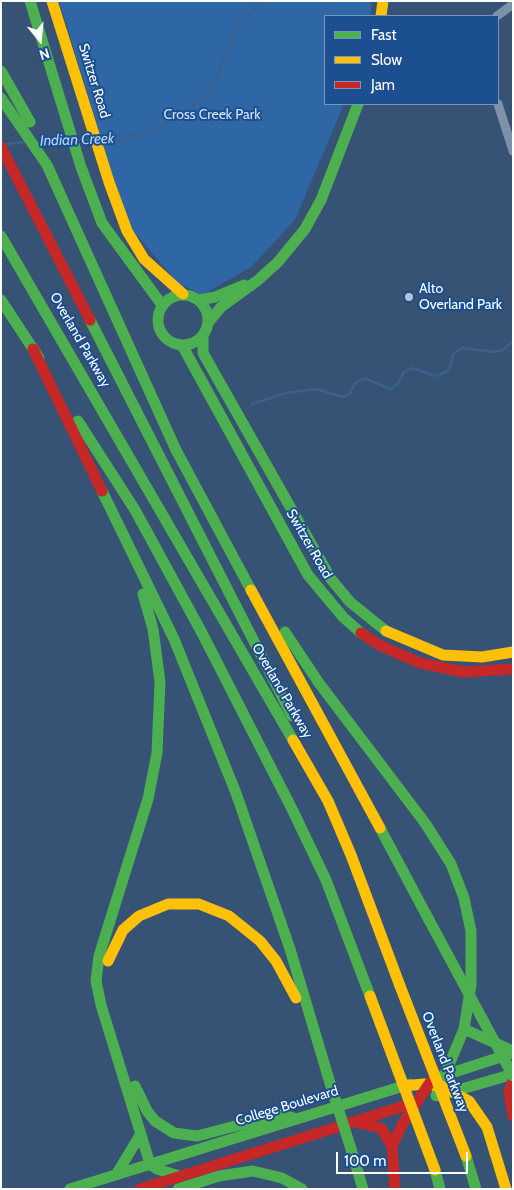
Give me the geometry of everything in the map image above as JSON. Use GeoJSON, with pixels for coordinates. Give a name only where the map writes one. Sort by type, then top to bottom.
{"type":"FeatureCollection","features":[{"type":"Feature","properties":{"kind":"main road"},"geometry":{"type":"LineString","coordinates":[[30,1],[81,167],[102,223],[162,306]]}},
{"type":"Feature","properties":{"kind":"main road","name":"Switzer Road"},"geometry":{"type":"LineString","coordinates":[[52,1],[105,169],[127,231],[144,259],[166,281],[183,294],[199,300]]}},
{"type":"Feature","properties":{"kind":"main road"},"geometry":{"type":"LineString","coordinates":[[381,15],[383,1]]}},
{"type":"Feature","properties":{"kind":"main road"},"geometry":{"type":"LineString","coordinates":[[1,70],[24,121]]}},
{"type":"Feature","properties":{"kind":"main road"},"geometry":{"type":"LineString","coordinates":[[1,98],[34,130],[38,149],[155,407],[251,590],[513,1075],[454,1091]]}},
{"type":"Feature","properties":{"kind":"main road"},"geometry":{"type":"LineString","coordinates":[[183,294],[168,299],[162,306],[158,320],[162,335],[175,344],[182,345],[197,340],[203,335],[208,323],[221,307],[256,281],[288,251],[310,222],[321,200],[358,105]]}},
{"type":"Feature","properties":{"kind":"main road"},"geometry":{"type":"LineString","coordinates":[[1,147],[298,729],[328,802]]}},
{"type":"Feature","properties":{"kind":"main road","name":"Overland Parkway"},"geometry":{"type":"LineString","coordinates":[[1,236],[328,802],[351,855],[466,1156],[476,1189]]}},
{"type":"Feature","properties":{"kind":"main road"},"geometry":{"type":"LineString","coordinates":[[199,300],[215,297],[256,281]]}},
{"type":"Feature","properties":{"kind":"main road"},"geometry":{"type":"LineString","coordinates":[[1,300],[135,510],[202,634],[326,880],[435,1170],[440,1189]]}},
{"type":"Feature","properties":{"kind":"main road"},"geometry":{"type":"LineString","coordinates":[[199,300],[205,306],[208,323]]}},
{"type":"Feature","properties":{"kind":"main road","name":"Switzer Road"},"geometry":{"type":"LineString","coordinates":[[203,335],[203,352],[331,579],[350,602],[389,633],[424,649],[466,658],[513,652]]}},
{"type":"Feature","properties":{"kind":"main road","name":"Switzer Road"},"geometry":{"type":"LineString","coordinates":[[182,345],[308,575],[343,617],[364,636],[379,645],[420,663],[464,672],[513,669]]}},
{"type":"Feature","properties":{"kind":"main road"},"geometry":{"type":"LineString","coordinates":[[33,349],[174,639],[236,793],[290,949],[362,1189]]}},
{"type":"Feature","properties":{"kind":"main road"},"geometry":{"type":"LineString","coordinates":[[273,511],[287,504]]}},
{"type":"Feature","properties":{"kind":"main road"},"geometry":{"type":"LineString","coordinates":[[132,553],[153,629],[157,657],[160,705],[158,745],[148,799],[99,956],[96,981],[100,1005],[150,1164],[157,1169],[179,1176]]}},
{"type":"Feature","properties":{"kind":"main road"},"geometry":{"type":"LineString","coordinates":[[251,590],[268,604],[319,683],[425,823],[451,864],[464,898],[471,931],[472,985],[464,1029],[437,1084],[418,1102],[403,1122],[392,1146]]}},
{"type":"Feature","properties":{"kind":"main road"},"geometry":{"type":"LineString","coordinates":[[420,663],[424,649]]}},
{"type":"Feature","properties":{"kind":"main road"},"geometry":{"type":"LineString","coordinates":[[296,1119],[282,1114],[197,1136],[174,1133],[155,1120],[140,1100],[107,989],[107,964],[116,942],[130,923],[158,906],[189,903],[218,910],[251,932],[276,961],[295,995],[321,1053]]}},
{"type":"Feature","properties":{"kind":"main road"},"geometry":{"type":"LineString","coordinates":[[464,1029],[513,1052]]}},
{"type":"Feature","properties":{"kind":"main road"},"geometry":{"type":"LineString","coordinates":[[437,1084],[513,1052]]}},
{"type":"Feature","properties":{"kind":"main road"},"geometry":{"type":"LineString","coordinates":[[513,1081],[509,1092],[513,1116]]}},
{"type":"Feature","properties":{"kind":"main road"},"geometry":{"type":"LineString","coordinates":[[437,1084],[454,1091],[468,1101],[482,1118],[506,1189]]}},
{"type":"Feature","properties":{"kind":"main road","name":"College Boulevard"},"geometry":{"type":"LineString","coordinates":[[70,1189],[404,1086],[437,1084]]}},
{"type":"Feature","properties":{"kind":"main road"},"geometry":{"type":"LineString","coordinates":[[140,1189],[418,1102]]}},
{"type":"Feature","properties":{"kind":"main road"},"geometry":{"type":"LineString","coordinates":[[354,1122],[381,1128],[387,1135],[392,1146],[395,1189]]}},
{"type":"Feature","properties":{"kind":"main road"},"geometry":{"type":"LineString","coordinates":[[116,1175],[140,1135]]}},
{"type":"Feature","properties":{"kind":"main road"},"geometry":{"type":"LineString","coordinates":[[178,1189],[227,1175],[253,1171],[282,1178],[302,1189]]}},
{"type":"Feature","properties":{"kind":"street"},"geometry":{"type":"LineString","coordinates":[[498,15],[513,4]]}},
{"type":"Feature","properties":{"kind":"street"},"geometry":{"type":"LineString","coordinates":[[498,105],[513,150]]}},
{"type":"Feature","properties":{"kind":"green space","name":"Cross Creek Park"},"geometry":{"type":"Polygon","coordinates":[[[59,1],[372,1],[370,15],[324,15],[324,105],[344,105],[295,220],[251,267],[202,295],[178,283],[128,225],[59,1]]]}},
{"type":"Feature","properties":{"kind":"waterway","name":"Indian Creek"},"geometry":{"type":"LineString","coordinates":[[99,140],[116,140],[151,132],[183,115],[213,87],[237,24],[265,1]]}},
{"type":"Feature","properties":{"kind":"waterway","name":"Indian Creek"},"geometry":{"type":"LineString","coordinates":[[42,141],[69,139]]}},
{"type":"Feature","properties":{"kind":"waterway","name":"Indian Creek"},"geometry":{"type":"LineString","coordinates":[[77,140],[91,140]]}},
{"type":"Feature","properties":{"kind":"waterway","name":"Indian Creek"},"geometry":{"type":"LineString","coordinates":[[7,144],[24,142]]}},
{"type":"Feature","properties":{"kind":"waterway"},"geometry":{"type":"LineString","coordinates":[[252,404],[286,393],[316,389],[343,397],[350,394],[355,383],[365,378],[390,389],[397,385],[404,372],[412,368],[435,376],[446,372],[450,367],[453,354],[462,348],[495,352],[503,350],[513,341]]}},
{"type":"Feature","properties":{"kind":"traffic: fast"},"geometry":{"type":"LineString","coordinates":[[30,1],[81,167],[102,223],[162,305]]}},
{"type":"Feature","properties":{"kind":"traffic: fast"},"geometry":{"type":"LineString","coordinates":[[1,71],[30,122]]}},
{"type":"Feature","properties":{"kind":"traffic: fast"},"geometry":{"type":"LineString","coordinates":[[1,98],[47,165],[176,450],[251,590]]}},
{"type":"Feature","properties":{"kind":"traffic: fast"},"geometry":{"type":"LineString","coordinates":[[208,323],[221,307],[257,281],[278,262],[305,229],[321,200],[358,105]]}},
{"type":"Feature","properties":{"kind":"traffic: fast"},"geometry":{"type":"LineString","coordinates":[[1,236],[293,740]]}},
{"type":"Feature","properties":{"kind":"traffic: fast"},"geometry":{"type":"LineString","coordinates":[[199,300],[215,297],[244,285]]}},
{"type":"Feature","properties":{"kind":"traffic: fast"},"geometry":{"type":"LineString","coordinates":[[178,295],[188,295],[201,302],[208,315],[208,320],[208,325],[201,338],[188,345],[178,345],[169,341],[162,334],[158,325],[158,315],[162,306],[169,299],[178,295]]}},
{"type":"Feature","properties":{"kind":"traffic: fast"},"geometry":{"type":"LineString","coordinates":[[1,300],[39,358]]}},
{"type":"Feature","properties":{"kind":"traffic: fast"},"geometry":{"type":"LineString","coordinates":[[90,320],[292,716]]}},
{"type":"Feature","properties":{"kind":"traffic: fast"},"geometry":{"type":"LineString","coordinates":[[203,335],[203,353],[331,579],[350,602],[386,631]]}},
{"type":"Feature","properties":{"kind":"traffic: fast"},"geometry":{"type":"LineString","coordinates":[[182,345],[308,575],[343,617],[361,633]]}},
{"type":"Feature","properties":{"kind":"traffic: fast"},"geometry":{"type":"LineString","coordinates":[[78,421],[135,510],[202,633],[292,809],[326,880],[370,996]]}},
{"type":"Feature","properties":{"kind":"traffic: fast"},"geometry":{"type":"LineString","coordinates":[[102,491],[174,639],[236,793],[290,949],[330,1083]]}},
{"type":"Feature","properties":{"kind":"traffic: fast"},"geometry":{"type":"LineString","coordinates":[[143,594],[153,629],[160,682],[157,753],[148,799],[99,956],[96,981],[101,1005],[150,1164],[157,1169],[179,1176]]}},
{"type":"Feature","properties":{"kind":"traffic: fast"},"geometry":{"type":"LineString","coordinates":[[285,632],[319,683],[425,823],[451,864],[464,898],[471,931],[471,985],[464,1029],[436,1096]]}},
{"type":"Feature","properties":{"kind":"traffic: fast"},"geometry":{"type":"LineString","coordinates":[[380,828],[429,920]]}},
{"type":"Feature","properties":{"kind":"traffic: fast"},"geometry":{"type":"LineString","coordinates":[[429,920],[513,1076]]}},
{"type":"Feature","properties":{"kind":"traffic: fast"},"geometry":{"type":"LineString","coordinates":[[464,1029],[513,1051]]}},
{"type":"Feature","properties":{"kind":"traffic: fast"},"geometry":{"type":"LineString","coordinates":[[439,1077],[510,1054]]}},
{"type":"Feature","properties":{"kind":"traffic: fast"},"geometry":{"type":"LineString","coordinates":[[448,1093],[513,1074]]}},
{"type":"Feature","properties":{"kind":"traffic: fast"},"geometry":{"type":"LineString","coordinates":[[330,1083],[351,1149]]}},
{"type":"Feature","properties":{"kind":"traffic: fast"},"geometry":{"type":"LineString","coordinates":[[70,1189],[410,1084]]}},
{"type":"Feature","properties":{"kind":"traffic: fast"},"geometry":{"type":"LineString","coordinates":[[135,1086],[147,1111],[155,1121],[174,1133],[197,1136],[281,1114],[296,1119]]}},
{"type":"Feature","properties":{"kind":"traffic: fast"},"geometry":{"type":"LineString","coordinates":[[116,1175],[140,1135]]}},
{"type":"Feature","properties":{"kind":"traffic: fast"},"geometry":{"type":"LineString","coordinates":[[351,1149],[363,1189]]}},
{"type":"Feature","properties":{"kind":"traffic: fast"},"geometry":{"type":"LineString","coordinates":[[466,1156],[476,1189]]}},
{"type":"Feature","properties":{"kind":"traffic: fast"},"geometry":{"type":"LineString","coordinates":[[435,1170],[440,1189]]}},
{"type":"Feature","properties":{"kind":"traffic: fast"},"geometry":{"type":"LineString","coordinates":[[178,1189],[219,1176],[253,1171],[282,1178],[302,1189]]}},
{"type":"Feature","properties":{"kind":"traffic: slow"},"geometry":{"type":"LineString","coordinates":[[52,1],[109,182],[127,231],[144,259],[183,294]]}},
{"type":"Feature","properties":{"kind":"traffic: slow"},"geometry":{"type":"LineString","coordinates":[[381,15],[383,1]]}},
{"type":"Feature","properties":{"kind":"traffic: slow"},"geometry":{"type":"LineString","coordinates":[[251,590],[380,828]]}},
{"type":"Feature","properties":{"kind":"traffic: slow"},"geometry":{"type":"LineString","coordinates":[[386,631],[443,655],[482,657],[513,652]]}},
{"type":"Feature","properties":{"kind":"traffic: slow"},"geometry":{"type":"LineString","coordinates":[[293,740],[328,801],[351,855],[400,986]]}},
{"type":"Feature","properties":{"kind":"traffic: slow"},"geometry":{"type":"LineString","coordinates":[[108,961],[123,930],[139,916],[168,904],[199,904],[229,916],[260,941],[276,961],[296,998]]}},
{"type":"Feature","properties":{"kind":"traffic: slow"},"geometry":{"type":"LineString","coordinates":[[400,986],[466,1156]]}},
{"type":"Feature","properties":{"kind":"traffic: slow"},"geometry":{"type":"LineString","coordinates":[[370,996],[435,1170]]}},
{"type":"Feature","properties":{"kind":"traffic: slow"},"geometry":{"type":"LineString","coordinates":[[404,1086],[424,1084],[441,1086],[469,1101],[487,1127],[506,1189]]}},
{"type":"Feature","properties":{"kind":"traffic: jam"},"geometry":{"type":"LineString","coordinates":[[1,147],[90,320]]}},
{"type":"Feature","properties":{"kind":"traffic: jam"},"geometry":{"type":"LineString","coordinates":[[33,349],[102,491]]}},
{"type":"Feature","properties":{"kind":"traffic: jam"},"geometry":{"type":"LineString","coordinates":[[361,633],[379,645],[420,663],[464,672],[513,669]]}},
{"type":"Feature","properties":{"kind":"traffic: jam"},"geometry":{"type":"LineString","coordinates":[[395,1189],[392,1146],[403,1123],[433,1078]]}},
{"type":"Feature","properties":{"kind":"traffic: jam"},"geometry":{"type":"LineString","coordinates":[[513,1081],[509,1092],[513,1116]]}},
{"type":"Feature","properties":{"kind":"traffic: jam"},"geometry":{"type":"LineString","coordinates":[[140,1189],[417,1102]]}},
{"type":"Feature","properties":{"kind":"traffic: jam"},"geometry":{"type":"LineString","coordinates":[[355,1122],[381,1128],[392,1146]]}},
{"type":"Feature","properties":{"kind":"place","name":"Alto Overland Park"},"geometry":{"type":"Point","coordinates":[409,297]}}]}
